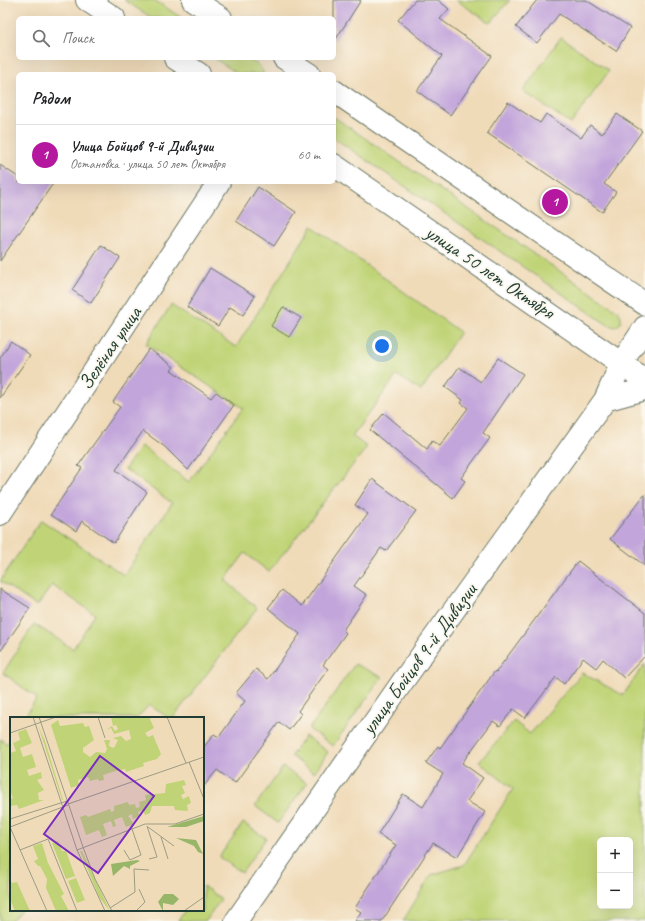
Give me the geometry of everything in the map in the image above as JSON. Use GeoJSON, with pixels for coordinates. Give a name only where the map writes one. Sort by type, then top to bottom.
{"type":"FeatureCollection","features":[{"type":"Feature","properties":{"kind":"street"},"geometry":{"type":"LineString","coordinates":[[87,0],[111,16]]}},
{"type":"Feature","properties":{"kind":"street"},"geometry":{"type":"LineString","coordinates":[[193,0],[218,16]]}},
{"type":"Feature","properties":{"kind":"street"},"geometry":{"type":"LineString","coordinates":[[178,60],[196,72]]}},
{"type":"Feature","properties":{"kind":"street"},"geometry":{"type":"LineString","coordinates":[[336,92],[645,304]]}},
{"type":"Feature","properties":{"kind":"street","name":"улица 50 лет Октября"},"geometry":{"type":"LineString","coordinates":[[336,166],[622,362],[645,380]]}},
{"type":"Feature","properties":{"kind":"street","name":"Зелёная улица"},"geometry":{"type":"LineString","coordinates":[[0,514],[218,184]]}},
{"type":"Feature","properties":{"kind":"street","name":"улица Бойцов 9-й Дивизии"},"geometry":{"type":"LineString","coordinates":[[236,921],[394,693],[605,400],[622,362],[645,327]]}},
{"type":"Feature","properties":{"kind":"street"},"geometry":{"type":"LineString","coordinates":[[605,400],[645,389]]}},
{"type":"Feature","properties":{"kind":"green space"},"geometry":{"type":"Polygon","coordinates":[[[124,0],[154,0],[179,16],[149,16],[124,0]]]}},
{"type":"Feature","properties":{"kind":"green space"},"geometry":{"type":"Polygon","coordinates":[[[456,0],[510,0],[490,23],[456,0]]]}},
{"type":"Feature","properties":{"kind":"green space"},"geometry":{"type":"Polygon","coordinates":[[[561,37],[609,71],[571,124],[523,91],[561,37]]]}},
{"type":"Feature","properties":{"kind":"green space"},"geometry":{"type":"Polygon","coordinates":[[[217,60],[249,60],[255,63],[263,72],[235,72],[217,60]]]}},
{"type":"Feature","properties":{"kind":"green space"},"geometry":{"type":"Polygon","coordinates":[[[336,118],[618,311],[621,316],[621,323],[615,327],[608,325],[336,139],[336,118]]]}},
{"type":"Feature","properties":{"kind":"green space"},"geometry":{"type":"Polygon","coordinates":[[[312,226],[460,332],[421,391],[397,375],[352,436],[367,447],[269,572],[245,553],[225,580],[257,608],[174,717],[167,717],[149,705],[138,717],[25,717],[37,698],[3,673],[34,624],[73,649],[95,614],[52,585],[37,606],[0,581],[41,520],[124,575],[172,503],[125,469],[141,446],[189,482],[243,408],[146,344],[171,305],[236,347],[312,226]]]}},
{"type":"Feature","properties":{"kind":"green space"},"geometry":{"type":"Polygon","coordinates":[[[355,664],[382,677],[333,746],[309,729],[355,664]]]}},
{"type":"Feature","properties":{"kind":"green space"},"geometry":{"type":"Polygon","coordinates":[[[645,664],[645,921],[403,921],[431,875],[464,865],[513,789],[479,762],[514,721],[530,734],[582,673],[623,695],[645,664]]]}},
{"type":"Feature","properties":{"kind":"green space"},"geometry":{"type":"Polygon","coordinates":[[[305,736],[328,752],[314,773],[291,756],[305,736]]]}},
{"type":"Feature","properties":{"kind":"green space"},"geometry":{"type":"Polygon","coordinates":[[[0,739],[7,744],[10,739],[10,911],[20,911],[11,921],[0,921],[0,739]]]}},
{"type":"Feature","properties":{"kind":"green space"},"geometry":{"type":"Polygon","coordinates":[[[283,767],[307,783],[278,823],[255,806],[283,767]]]}},
{"type":"Feature","properties":{"kind":"green space"},"geometry":{"type":"Polygon","coordinates":[[[243,823],[266,838],[242,873],[219,857],[243,823]]]}},
{"type":"Feature","properties":{"kind":"green space"},"geometry":{"type":"Polygon","coordinates":[[[204,887],[221,899],[206,921],[178,921],[184,911],[204,911],[204,887]]]}},
{"type":"Feature","properties":{"kind":"building"},"geometry":{"type":"Polygon","coordinates":[[[334,0],[361,0],[336,39],[336,16],[334,16],[334,0]]]}},
{"type":"Feature","properties":{"kind":"building"},"geometry":{"type":"Polygon","coordinates":[[[415,0],[438,0],[449,9],[440,19],[492,56],[450,115],[417,91],[442,56],[398,20],[415,0]]]}},
{"type":"Feature","properties":{"kind":"building"},"geometry":{"type":"Polygon","coordinates":[[[537,0],[586,0],[630,28],[616,51],[559,14],[537,43],[516,27],[537,0]]]}},
{"type":"Feature","properties":{"kind":"building"},"geometry":{"type":"Polygon","coordinates":[[[508,102],[540,123],[546,114],[581,138],[590,125],[602,134],[617,114],[642,131],[604,184],[616,192],[602,212],[487,133],[508,102]]]}},
{"type":"Feature","properties":{"kind":"building"},"geometry":{"type":"Polygon","coordinates":[[[0,165],[16,176],[16,184],[53,184],[0,261],[0,165]]]}},
{"type":"Feature","properties":{"kind":"building"},"geometry":{"type":"Polygon","coordinates":[[[258,187],[296,212],[274,246],[236,221],[258,187]]]}},
{"type":"Feature","properties":{"kind":"building"},"geometry":{"type":"Polygon","coordinates":[[[101,245],[120,258],[91,303],[72,290],[101,245]]]}},
{"type":"Feature","properties":{"kind":"building"},"geometry":{"type":"Polygon","coordinates":[[[210,268],[255,296],[243,315],[230,307],[218,326],[187,307],[210,268]]]}},
{"type":"Feature","properties":{"kind":"building"},"geometry":{"type":"Polygon","coordinates":[[[283,307],[301,318],[289,337],[271,326],[283,307]]]}},
{"type":"Feature","properties":{"kind":"building"},"geometry":{"type":"Polygon","coordinates":[[[11,341],[30,355],[0,398],[0,358],[11,341]]]}},
{"type":"Feature","properties":{"kind":"building"},"geometry":{"type":"Polygon","coordinates":[[[149,349],[174,367],[171,370],[211,398],[216,392],[234,405],[188,470],[165,447],[143,431],[116,470],[147,492],[114,543],[82,521],[76,531],[51,514],[82,468],[78,466],[120,407],[113,402],[149,349]]]}},
{"type":"Feature","properties":{"kind":"building"},"geometry":{"type":"Polygon","coordinates":[[[498,358],[523,374],[483,433],[490,438],[461,478],[465,481],[453,498],[370,430],[384,413],[427,449],[432,441],[440,446],[468,408],[461,403],[463,400],[445,387],[459,367],[481,382],[498,358]]]}},
{"type":"Feature","properties":{"kind":"building"},"geometry":{"type":"Polygon","coordinates":[[[372,479],[416,511],[386,551],[381,548],[354,586],[367,595],[343,630],[346,633],[323,665],[328,669],[298,711],[301,714],[289,730],[279,722],[235,783],[217,770],[204,786],[204,747],[214,734],[219,737],[245,701],[236,693],[256,669],[268,679],[300,634],[268,608],[282,590],[302,606],[368,514],[355,505],[372,479]]]}},
{"type":"Feature","properties":{"kind":"building"},"geometry":{"type":"Polygon","coordinates":[[[645,494],[645,566],[610,539],[645,494]]]}},
{"type":"Feature","properties":{"kind":"building"},"geometry":{"type":"Polygon","coordinates":[[[578,561],[645,613],[645,656],[624,678],[603,659],[596,668],[583,658],[564,684],[556,677],[525,718],[513,709],[500,726],[493,721],[462,763],[483,778],[467,801],[485,812],[457,857],[433,843],[382,921],[355,921],[361,912],[355,908],[396,845],[378,834],[403,794],[423,807],[443,774],[426,763],[438,746],[440,748],[495,671],[496,672],[578,561]]]}},
{"type":"Feature","properties":{"kind":"building"},"geometry":{"type":"Polygon","coordinates":[[[0,589],[30,608],[0,652],[0,589]]]}},
{"type":"Feature","properties":{"kind":"place","name":"Улица Бойцов 9-й Дивизии"},"geometry":{"type":"Point","coordinates":[555,202]}}]}
